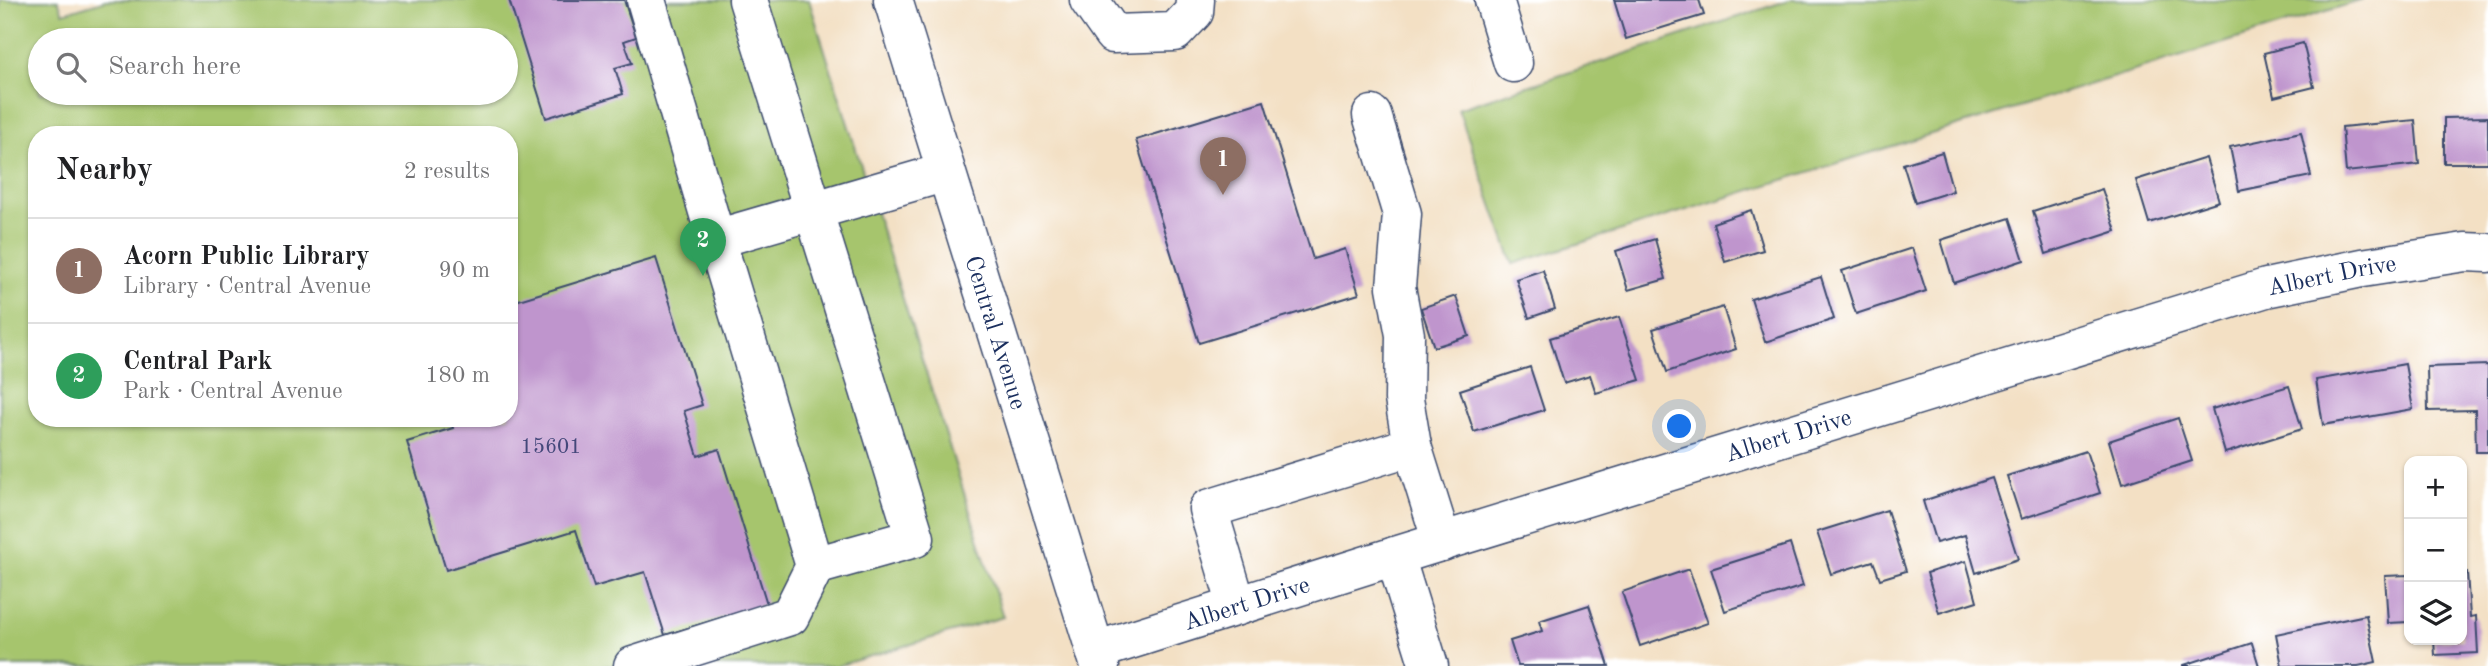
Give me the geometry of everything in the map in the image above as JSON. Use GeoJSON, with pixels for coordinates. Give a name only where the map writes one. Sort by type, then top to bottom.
{"type":"FeatureCollection","features":[{"type":"Feature","properties":{"kind":"street"},"geometry":{"type":"LineString","coordinates":[[633,666],[790,616],[815,566],[646,0]]}},
{"type":"Feature","properties":{"kind":"street"},"geometry":{"type":"LineString","coordinates":[[748,0],[915,538],[815,566]]}},
{"type":"Feature","properties":{"kind":"street","name":"Central Avenue"},"geometry":{"type":"LineString","coordinates":[[893,0],[1098,659]]}},
{"type":"Feature","properties":{"kind":"street"},"geometry":{"type":"LineString","coordinates":[[1089,0],[1113,34],[1175,32],[1194,12],[1195,0]]}},
{"type":"Feature","properties":{"kind":"street"},"geometry":{"type":"LineString","coordinates":[[1494,0],[1513,63]]}},
{"type":"Feature","properties":{"kind":"street"},"geometry":{"type":"LineString","coordinates":[[1372,114],[1402,214],[1396,287],[1405,335],[1404,399],[1412,446],[1442,542]]}},
{"type":"Feature","properties":{"kind":"street"},"geometry":{"type":"LineString","coordinates":[[716,239],[946,172]]}},
{"type":"Feature","properties":{"kind":"street","name":"Albert Drive"},"geometry":{"type":"LineString","coordinates":[[1098,659],[1237,606],[2266,288],[2388,264],[2465,252],[2488,253]]}},
{"type":"Feature","properties":{"kind":"street"},"geometry":{"type":"LineString","coordinates":[[1237,606],[1208,509],[1412,446]]}},
{"type":"Feature","properties":{"kind":"street"},"geometry":{"type":"LineString","coordinates":[[1395,556],[1429,666]]}},
{"type":"Feature","properties":{"kind":"green space"},"geometry":{"type":"Polygon","coordinates":[[[0,0],[58,0],[63,13],[106,0],[809,0],[1003,617],[837,666],[0,666],[0,0]]]}},
{"type":"Feature","properties":{"kind":"green space"},"geometry":{"type":"Polygon","coordinates":[[[1789,0],[2362,0],[1513,264],[1458,109],[1789,0]]]}},
{"type":"Feature","properties":{"kind":"building"},"geometry":{"type":"Polygon","coordinates":[[[509,0],[624,0],[636,37],[624,41],[632,63],[615,68],[623,94],[546,118],[509,0]]]}},
{"type":"Feature","properties":{"kind":"building"},"geometry":{"type":"Polygon","coordinates":[[[1614,0],[1699,0],[1704,15],[1626,39],[1614,0]]]}},
{"type":"Feature","properties":{"kind":"building"},"geometry":{"type":"Polygon","coordinates":[[[2303,43],[2314,87],[2274,97],[2264,53],[2303,43]]]}},
{"type":"Feature","properties":{"kind":"building"},"geometry":{"type":"Polygon","coordinates":[[[1264,101],[1313,259],[1345,249],[1359,294],[1199,343],[1136,140],[1264,101]]]}},
{"type":"Feature","properties":{"kind":"building"},"geometry":{"type":"Polygon","coordinates":[[[2488,117],[2488,163],[2444,163],[2444,118],[2488,117]]]}},
{"type":"Feature","properties":{"kind":"building"},"geometry":{"type":"Polygon","coordinates":[[[2415,120],[2419,164],[2346,172],[2342,127],[2415,120]]]}},
{"type":"Feature","properties":{"kind":"building"},"geometry":{"type":"Polygon","coordinates":[[[2301,132],[2311,176],[2239,191],[2230,147],[2301,132]]]}},
{"type":"Feature","properties":{"kind":"building"},"geometry":{"type":"Polygon","coordinates":[[[1942,152],[1953,191],[1915,203],[1903,164],[1942,152]]]}},
{"type":"Feature","properties":{"kind":"building"},"geometry":{"type":"Polygon","coordinates":[[[2206,158],[2219,201],[2149,223],[2136,180],[2206,158]]]}},
{"type":"Feature","properties":{"kind":"building"},"geometry":{"type":"Polygon","coordinates":[[[2102,189],[2116,231],[2046,254],[2033,211],[2102,189]]]}},
{"type":"Feature","properties":{"kind":"building"},"geometry":{"type":"Polygon","coordinates":[[[1751,210],[1763,250],[1725,262],[1713,223],[1751,210]]]}},
{"type":"Feature","properties":{"kind":"building"},"geometry":{"type":"Polygon","coordinates":[[[2010,218],[2024,260],[1954,283],[1941,240],[2010,218]]]}},
{"type":"Feature","properties":{"kind":"building"},"geometry":{"type":"Polygon","coordinates":[[[1655,239],[1666,279],[1628,290],[1616,251],[1655,239]]]}},
{"type":"Feature","properties":{"kind":"building"},"geometry":{"type":"Polygon","coordinates":[[[1912,248],[1926,291],[1856,314],[1842,271],[1912,248]]]}},
{"type":"Feature","properties":{"kind":"building"},"geometry":{"type":"Polygon","coordinates":[[[656,258],[702,405],[684,411],[698,456],[719,449],[767,604],[665,635],[645,572],[594,587],[576,530],[446,570],[407,442],[453,427],[518,427],[518,300],[656,258]]]}},
{"type":"Feature","properties":{"kind":"building"},"geometry":{"type":"Polygon","coordinates":[[[1543,270],[1555,309],[1529,318],[1516,279],[1543,270]]]}},
{"type":"Feature","properties":{"kind":"building"},"geometry":{"type":"Polygon","coordinates":[[[1821,277],[1834,319],[1765,342],[1751,299],[1821,277]]]}},
{"type":"Feature","properties":{"kind":"building"},"geometry":{"type":"Polygon","coordinates":[[[1456,296],[1469,336],[1434,347],[1421,308],[1456,296]]]}},
{"type":"Feature","properties":{"kind":"building"},"geometry":{"type":"Polygon","coordinates":[[[1723,307],[1736,349],[1667,372],[1653,329],[1723,307]]]}},
{"type":"Feature","properties":{"kind":"building"},"geometry":{"type":"Polygon","coordinates":[[[1619,317],[1640,380],[1596,393],[1590,375],[1564,383],[1550,338],[1619,317]]]}},
{"type":"Feature","properties":{"kind":"building"},"geometry":{"type":"Polygon","coordinates":[[[2405,364],[2413,409],[2323,425],[2316,380],[2405,364]]]}},
{"type":"Feature","properties":{"kind":"building"},"geometry":{"type":"Polygon","coordinates":[[[2488,365],[2488,452],[2476,452],[2475,410],[2428,411],[2427,367],[2488,365]]]}},
{"type":"Feature","properties":{"kind":"building"},"geometry":{"type":"Polygon","coordinates":[[[1530,367],[1544,410],[1474,432],[1460,390],[1530,367]]]}},
{"type":"Feature","properties":{"kind":"building"},"geometry":{"type":"Polygon","coordinates":[[[2289,386],[2302,429],[2225,453],[2212,409],[2289,386]]]}},
{"type":"Feature","properties":{"kind":"building"},"geometry":{"type":"Polygon","coordinates":[[[2178,418],[2192,461],[2122,484],[2109,441],[2178,418]]]}},
{"type":"Feature","properties":{"kind":"building"},"geometry":{"type":"Polygon","coordinates":[[[2086,451],[2100,493],[2021,519],[2007,476],[2086,451]]]}},
{"type":"Feature","properties":{"kind":"building"},"geometry":{"type":"Polygon","coordinates":[[[1992,478],[2018,559],[1976,573],[1965,535],[1936,543],[1923,501],[1992,478]]]}},
{"type":"Feature","properties":{"kind":"building"},"geometry":{"type":"Polygon","coordinates":[[[1887,510],[1906,571],[1880,579],[1873,561],[1831,574],[1817,532],[1887,510]]]}},
{"type":"Feature","properties":{"kind":"building"},"geometry":{"type":"Polygon","coordinates":[[[1790,544],[1803,586],[1725,611],[1711,569],[1790,544]]]}},
{"type":"Feature","properties":{"kind":"building"},"geometry":{"type":"Polygon","coordinates":[[[1966,561],[1977,601],[1939,613],[1927,573],[1966,561]]]}},
{"type":"Feature","properties":{"kind":"building"},"geometry":{"type":"Polygon","coordinates":[[[1689,569],[1708,623],[1640,646],[1622,592],[1689,569]]]}},
{"type":"Feature","properties":{"kind":"building"},"geometry":{"type":"Polygon","coordinates":[[[2467,572],[2470,617],[2476,616],[2478,653],[2435,655],[2434,645],[2467,645],[2467,572]]]}},
{"type":"Feature","properties":{"kind":"building"},"geometry":{"type":"Polygon","coordinates":[[[2404,575],[2404,622],[2388,623],[2385,576],[2404,575]]]}},
{"type":"Feature","properties":{"kind":"building"},"geometry":{"type":"Polygon","coordinates":[[[1589,605],[1609,666],[1518,666],[1510,641],[1542,631],[1539,621],[1589,605]]]}},
{"type":"Feature","properties":{"kind":"building"},"geometry":{"type":"Polygon","coordinates":[[[2366,615],[2376,662],[2358,666],[2282,666],[2276,634],[2366,615]]]}},
{"type":"Feature","properties":{"kind":"building"},"geometry":{"type":"Polygon","coordinates":[[[2252,643],[2259,666],[2184,666],[2184,665],[2252,643]]]}},
{"type":"Feature","properties":{"kind":"place","name":"Acorn Public Library"},"geometry":{"type":"Point","coordinates":[1223,195]}},
{"type":"Feature","properties":{"kind":"place","name":"Central Park"},"geometry":{"type":"Point","coordinates":[703,276]}}]}
